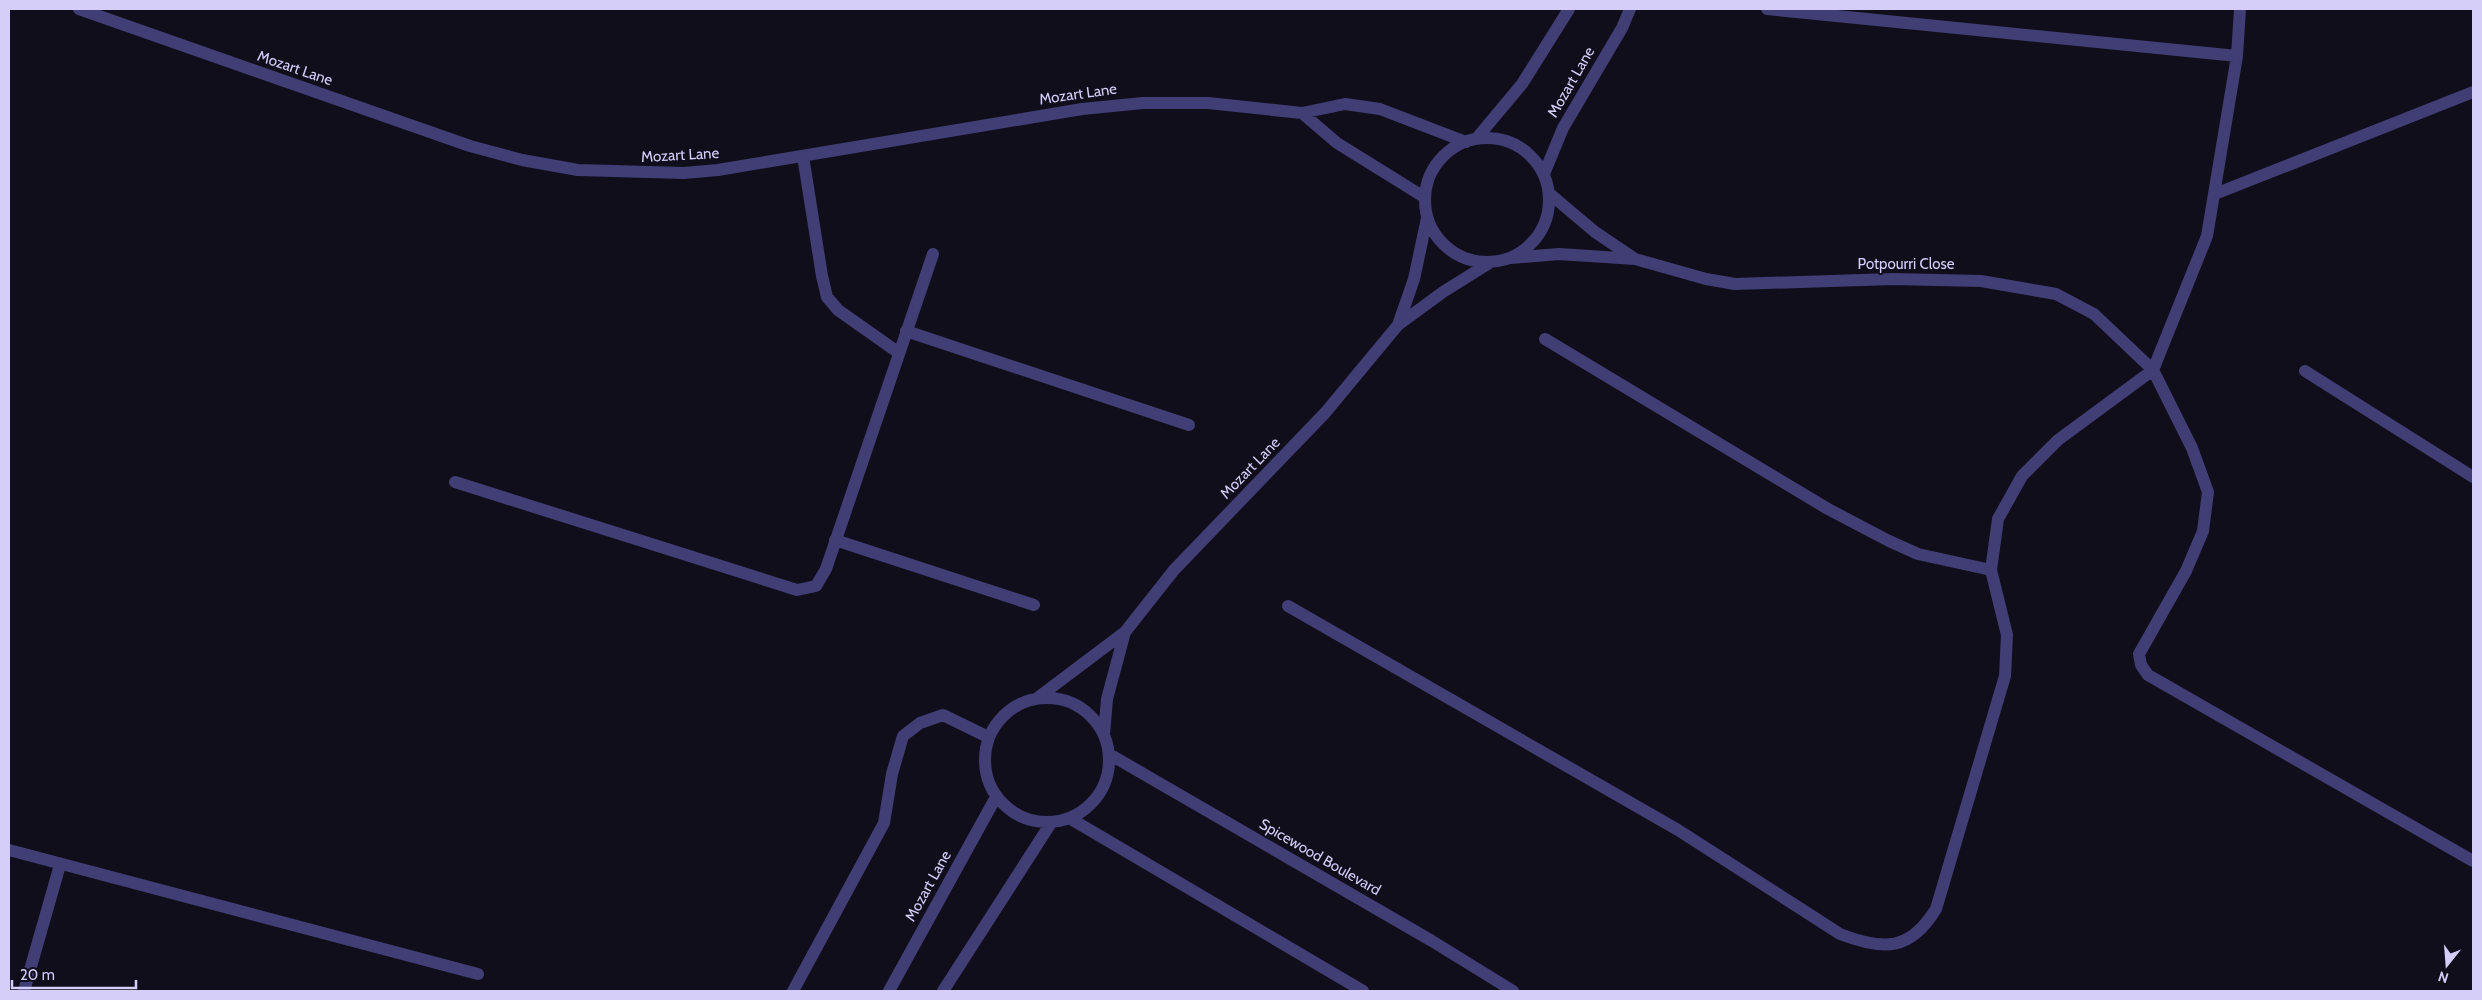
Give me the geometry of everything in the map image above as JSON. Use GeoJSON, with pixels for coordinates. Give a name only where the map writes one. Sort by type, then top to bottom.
{"type":"FeatureCollection","features":[{"type":"Feature","properties":{"kind":"street","name":"Mozart Lane"},"geometry":{"type":"LineString","coordinates":[[80,9],[416,128],[478,148],[551,166],[598,171],[684,173],[718,170],[1025,117],[1122,104],[1208,102],[1302,113],[1345,104],[1380,110],[1471,140]]}},
{"type":"Feature","properties":{"kind":"street"},"geometry":{"type":"LineString","coordinates":[[1471,140],[1522,84],[1568,9]]}},
{"type":"Feature","properties":{"kind":"street","name":"Mozart Lane"},"geometry":{"type":"LineString","coordinates":[[1544,174],[1562,128],[1622,28],[1630,9]]}},
{"type":"Feature","properties":{"kind":"street"},"geometry":{"type":"LineString","coordinates":[[1767,9],[2238,56]]}},
{"type":"Feature","properties":{"kind":"street"},"geometry":{"type":"LineString","coordinates":[[1288,606],[1678,830],[1840,934],[1865,944],[1881,944],[1904,941],[1917,934],[1924,928],[1936,910],[2005,676],[2008,635],[1990,570],[1998,520],[2022,476],[2058,440],[2153,370],[2207,236],[2238,56],[2240,9]]}},
{"type":"Feature","properties":{"kind":"street"},"geometry":{"type":"LineString","coordinates":[[2215,194],[2473,92]]}},
{"type":"Feature","properties":{"kind":"street"},"geometry":{"type":"LineString","coordinates":[[1302,113],[1337,143],[1424,197]]}},
{"type":"Feature","properties":{"kind":"street"},"geometry":{"type":"LineString","coordinates":[[1497,138],[1517,145],[1533,157],[1544,174],[1550,194],[1549,213],[1541,232],[1528,248],[1510,258],[1491,262],[1471,260],[1452,252],[1437,237],[1427,218],[1424,197],[1429,177],[1440,159],[1456,146],[1471,140],[1497,138]]}},
{"type":"Feature","properties":{"kind":"street"},"geometry":{"type":"LineString","coordinates":[[804,156],[822,276],[827,296],[838,310],[899,353]]}},
{"type":"Feature","properties":{"kind":"street","name":"Potpourri Close"},"geometry":{"type":"LineString","coordinates":[[1550,194],[1595,232],[1635,259]]}},
{"type":"Feature","properties":{"kind":"street","name":"Mozart Lane"},"geometry":{"type":"LineString","coordinates":[[1398,325],[1414,279],[1427,218]]}},
{"type":"Feature","properties":{"kind":"street"},"geometry":{"type":"LineString","coordinates":[[455,482],[797,590],[816,586],[826,569],[932,254]]}},
{"type":"Feature","properties":{"kind":"street","name":"Potpourri Close"},"geometry":{"type":"LineString","coordinates":[[1510,258],[1560,254],[1635,259],[1706,279],[1734,284],[1893,279],[1981,281],[2027,287],[2056,294],[2094,314],[2153,370],[2192,448],[2208,492],[2203,531],[2174,595],[2139,654],[2140,665],[2148,676],[2473,861]]}},
{"type":"Feature","properties":{"kind":"street","name":"Mozart Lane"},"geometry":{"type":"LineString","coordinates":[[1125,632],[1168,577],[1325,413],[1398,325],[1443,292],[1491,262]]}},
{"type":"Feature","properties":{"kind":"street"},"geometry":{"type":"LineString","coordinates":[[906,332],[1189,425]]}},
{"type":"Feature","properties":{"kind":"street"},"geometry":{"type":"LineString","coordinates":[[1544,339],[1828,509],[1889,541],[1918,554],[1990,570]]}},
{"type":"Feature","properties":{"kind":"street"},"geometry":{"type":"LineString","coordinates":[[2305,371],[2473,477]]}},
{"type":"Feature","properties":{"kind":"street"},"geometry":{"type":"LineString","coordinates":[[835,540],[1034,605]]}},
{"type":"Feature","properties":{"kind":"street"},"geometry":{"type":"LineString","coordinates":[[1036,699],[1125,632]]}},
{"type":"Feature","properties":{"kind":"street"},"geometry":{"type":"LineString","coordinates":[[1104,734],[1093,718],[1076,705],[1056,698],[1036,699],[1016,706],[1000,720],[988,737],[984,758],[987,779],[996,798],[1011,812],[1031,821],[1051,823],[1071,819],[1088,808],[1101,792],[1108,774],[1109,754],[1104,734],[1107,699],[1125,632]]}},
{"type":"Feature","properties":{"kind":"street"},"geometry":{"type":"LineString","coordinates":[[793,991],[884,823],[892,774],[903,736],[920,722],[943,715],[988,737]]}},
{"type":"Feature","properties":{"kind":"street","name":"Spicewood Boulevard"},"geometry":{"type":"LineString","coordinates":[[1109,754],[1432,941],[1513,991]]}},
{"type":"Feature","properties":{"kind":"street","name":"Mozart Lane"},"geometry":{"type":"LineString","coordinates":[[889,991],[996,798]]}},
{"type":"Feature","properties":{"kind":"street"},"geometry":{"type":"LineString","coordinates":[[1071,819],[1363,991]]}},
{"type":"Feature","properties":{"kind":"street"},"geometry":{"type":"LineString","coordinates":[[943,991],[1051,823]]}},
{"type":"Feature","properties":{"kind":"street"},"geometry":{"type":"LineString","coordinates":[[9,850],[478,974]]}},
{"type":"Feature","properties":{"kind":"street"},"geometry":{"type":"LineString","coordinates":[[24,991],[60,865]]}}]}
